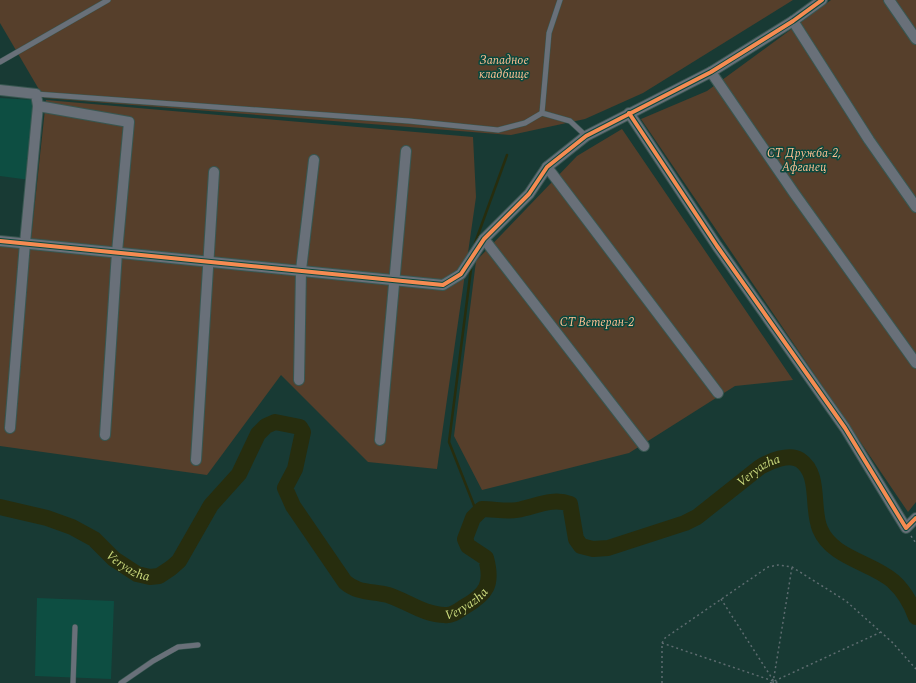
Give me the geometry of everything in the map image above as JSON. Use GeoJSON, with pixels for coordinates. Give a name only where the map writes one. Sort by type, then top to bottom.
{"type":"FeatureCollection","features":[{"type":"Feature","properties":{"kind":"street"},"geometry":{"type":"LineString","coordinates":[[0,241],[443,285],[461,274],[484,239],[529,194],[548,167],[586,136],[711,72],[793,21],[822,0]]}},
{"type":"Feature","properties":{"kind":"street"},"geometry":{"type":"LineString","coordinates":[[889,0],[916,39]]}},
{"type":"Feature","properties":{"kind":"street"},"geometry":{"type":"LineString","coordinates":[[793,21],[869,140],[916,207]]}},
{"type":"Feature","properties":{"kind":"street"},"geometry":{"type":"LineString","coordinates":[[711,72],[794,193],[916,363]]}},
{"type":"Feature","properties":{"kind":"street"},"geometry":{"type":"LineString","coordinates":[[0,90],[36,94],[38,106],[10,428]]}},
{"type":"Feature","properties":{"kind":"street"},"geometry":{"type":"LineString","coordinates":[[38,106],[129,122],[117,252],[105,435]]}},
{"type":"Feature","properties":{"kind":"street"},"geometry":{"type":"LineString","coordinates":[[630,113],[718,246],[845,428],[906,528],[916,518]]}},
{"type":"Feature","properties":{"kind":"street"},"geometry":{"type":"LineString","coordinates":[[380,440],[393,280],[406,151]]}},
{"type":"Feature","properties":{"kind":"street"},"geometry":{"type":"LineString","coordinates":[[300,380],[301,270],[314,160]]}},
{"type":"Feature","properties":{"kind":"street"},"geometry":{"type":"LineString","coordinates":[[548,167],[718,393]]}},
{"type":"Feature","properties":{"kind":"street"},"geometry":{"type":"LineString","coordinates":[[196,460],[214,172]]}},
{"type":"Feature","properties":{"kind":"street"},"geometry":{"type":"LineString","coordinates":[[484,239],[644,446]]}},
{"type":"Feature","properties":{"kind":"lane"},"geometry":{"type":"LineString","coordinates":[[0,62],[108,0]]}},
{"type":"Feature","properties":{"kind":"lane"},"geometry":{"type":"LineString","coordinates":[[542,113],[549,34],[560,0]]}},
{"type":"Feature","properties":{"kind":"lane"},"geometry":{"type":"LineString","coordinates":[[36,94],[408,120],[498,130],[525,123],[542,113],[570,122],[586,136]]}},
{"type":"Feature","properties":{"kind":"lane"},"geometry":{"type":"LineString","coordinates":[[72,683],[75,627]]}},
{"type":"Feature","properties":{"kind":"lane"},"geometry":{"type":"LineString","coordinates":[[121,683],[153,661],[178,647],[198,645]]}},
{"type":"Feature","properties":{"kind":"path"},"geometry":{"type":"LineString","coordinates":[[662,683],[662,643],[665,638],[768,567],[778,565],[792,567],[846,601],[893,643],[916,669]]}},
{"type":"Feature","properties":{"kind":"path"},"geometry":{"type":"LineString","coordinates":[[774,682],[792,567]]}},
{"type":"Feature","properties":{"kind":"path"},"geometry":{"type":"LineString","coordinates":[[721,599],[774,682]]}},
{"type":"Feature","properties":{"kind":"path"},"geometry":{"type":"LineString","coordinates":[[770,683],[881,632]]}},
{"type":"Feature","properties":{"kind":"path"},"geometry":{"type":"LineString","coordinates":[[662,643],[779,683]]}},
{"type":"Feature","properties":{"kind":"shaded area"},"geometry":{"type":"Polygon","coordinates":[[[0,98],[35,100],[30,180],[0,176],[0,98]]]}},
{"type":"Feature","properties":{"kind":"shaded area"},"geometry":{"type":"Polygon","coordinates":[[[37,598],[114,601],[111,679],[35,676],[37,598]]]}},
{"type":"Feature","properties":{"kind":"green space","name":"Западное кладбище"},"geometry":{"type":"Polygon","coordinates":[[[0,0],[793,0],[643,93],[585,119],[511,135],[44,98],[0,23],[0,0]]]}},
{"type":"Feature","properties":{"kind":"green space","name":"СТ Дружба-2, Афганец"},"geometry":{"type":"Polygon","coordinates":[[[831,0],[916,0],[916,502],[908,512],[641,119],[707,91],[831,0]]]}},
{"type":"Feature","properties":{"kind":"green space"},"geometry":{"type":"Polygon","coordinates":[[[46,100],[473,137],[476,197],[437,469],[368,462],[281,375],[207,475],[0,446],[0,245],[30,248],[46,100]]]}},
{"type":"Feature","properties":{"kind":"green space","name":"СТ Ветеран-2"},"geometry":{"type":"Polygon","coordinates":[[[622,129],[793,380],[735,386],[629,453],[482,490],[454,436],[476,261],[577,156],[622,129]]]}},
{"type":"Feature","properties":{"kind":"waterway"},"geometry":{"type":"LineString","coordinates":[[475,243],[507,155]]}},
{"type":"Feature","properties":{"kind":"waterway"},"geometry":{"type":"LineString","coordinates":[[471,269],[449,442],[477,513]]}},
{"type":"Feature","properties":{"kind":"waterway","name":"Veryazha"},"geometry":{"type":"LineString","coordinates":[[0,507],[47,518],[72,527],[94,539],[114,559],[137,574],[150,577],[159,576],[179,561],[211,505],[239,474],[258,434],[266,426],[275,422],[300,427],[303,432],[295,469],[285,488],[293,506],[345,582],[355,588],[388,595],[430,613],[448,615],[457,612],[478,598],[483,593],[488,582],[489,575],[486,558],[468,546],[465,539],[473,518],[482,509],[513,511],[550,502],[563,502],[570,504],[576,539],[581,546],[593,549],[608,548],[685,523],[697,517],[760,467],[774,460],[791,457],[800,460],[807,466],[811,474],[817,521],[826,539],[833,547],[853,559],[884,574],[893,581],[907,598],[916,617]]}},
{"type":"Feature","properties":{"kind":"cycle path"},"geometry":{"type":"LineString","coordinates":[[0,241],[443,285],[461,274],[484,239],[529,194],[547,167],[586,136],[711,72],[793,21],[822,0]]}},
{"type":"Feature","properties":{"kind":"cycle path"},"geometry":{"type":"LineString","coordinates":[[629,113],[717,246],[845,428],[906,528],[916,518]]}}]}
